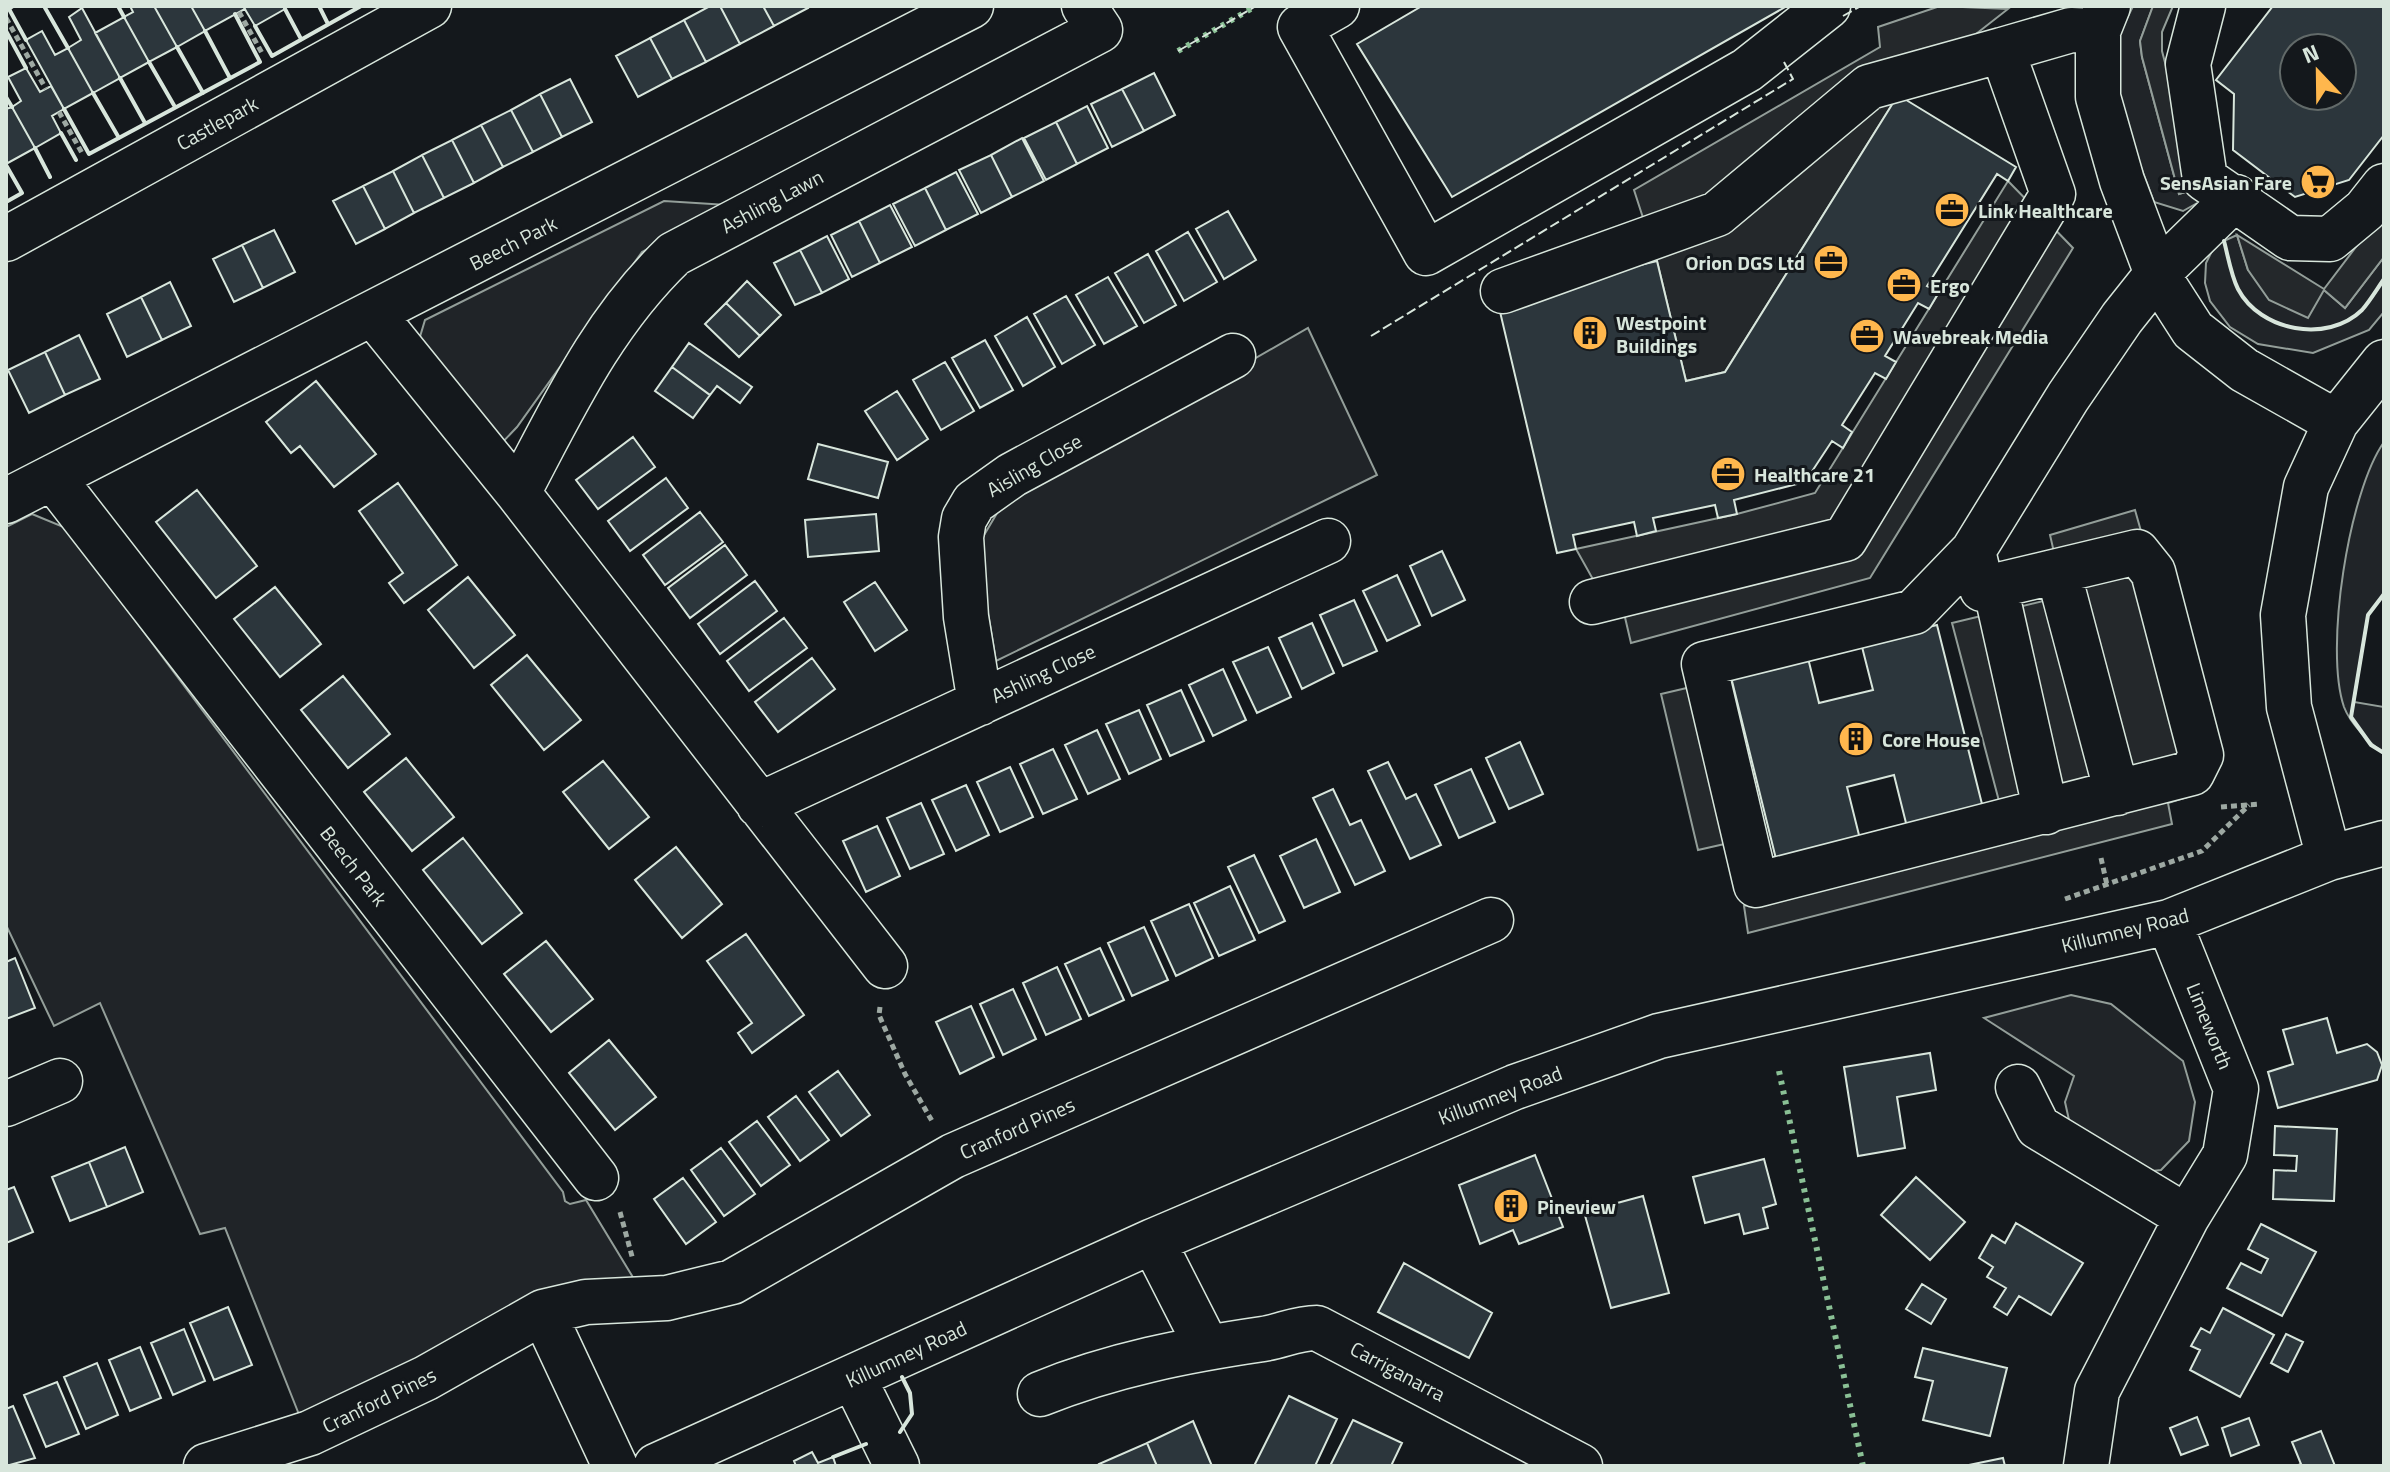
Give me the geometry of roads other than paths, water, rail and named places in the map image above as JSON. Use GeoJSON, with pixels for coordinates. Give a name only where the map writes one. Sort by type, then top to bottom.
{"type":"FeatureCollection","features":[{"type":"Feature","properties":{"kind":"street","name":"Castlepark"},"geometry":{"type":"LineString","coordinates":[[6,239],[429,6]]}},
{"type":"Feature","properties":{"kind":"street","name":"Beech Park"},"geometry":{"type":"LineString","coordinates":[[6,501],[374,315],[971,6]]}},
{"type":"Feature","properties":{"kind":"street","name":"Ashling Lawn"},"geometry":{"type":"LineString","coordinates":[[518,493],[594,348],[674,254],[1100,30],[1084,6]]}},
{"type":"Feature","properties":{"kind":"street"},"geometry":{"type":"LineString","coordinates":[[1337,6],[1300,27],[1426,253],[1747,70],[1828,6]]}},
{"type":"Feature","properties":{"kind":"street"},"geometry":{"type":"LineString","coordinates":[[2203,6],[2188,64],[2205,179],[2236,197],[2290,238],[2330,239],[2365,210],[2384,186]]}},
{"type":"Feature","properties":{"kind":"street"},"geometry":{"type":"LineString","coordinates":[[1503,291],[1717,214],[1869,87],[2071,30],[2103,18],[2098,97],[2122,181],[2157,274],[2193,330],[2244,370],[2336,422]]}},
{"type":"Feature","properties":{"kind":"street"},"geometry":{"type":"LineString","coordinates":[[1592,602],[1845,539],[2053,194],[2002,50]]}},
{"type":"Feature","properties":{"kind":"street"},"geometry":{"type":"LineString","coordinates":[[1984,569],[2058,571],[2137,552],[2153,572],[2201,755],[2192,773],[1756,885],[1704,664],[1914,612],[1984,569],[2068,397],[2157,274],[2236,197]]}},
{"type":"Feature","properties":{"kind":"street"},"geometry":{"type":"LineString","coordinates":[[374,315],[518,493],[885,966]]}},
{"type":"Feature","properties":{"kind":"street","name":"Aisling Close"},"geometry":{"type":"LineString","coordinates":[[980,703],[966,617],[961,537],[964,519],[974,502],[1012,475],[1233,356]]}},
{"type":"Feature","properties":{"kind":"street"},"geometry":{"type":"LineString","coordinates":[[2329,858],[2289,707],[2283,615],[2306,487],[2336,422],[2384,362]]}},
{"type":"Feature","properties":{"kind":"street","name":"Beech Park"},"geometry":{"type":"LineString","coordinates":[[53,478],[596,1178]]}},
{"type":"Feature","properties":{"kind":"street","name":"Ashling Close"},"geometry":{"type":"LineString","coordinates":[[759,805],[1328,541]]}},
{"type":"Feature","properties":{"kind":"street"},"geometry":{"type":"LineString","coordinates":[[1984,569],[2046,812]]}},
{"type":"Feature","properties":{"kind":"street"},"geometry":{"type":"LineString","coordinates":[[2058,571],[2117,793]]}},
{"type":"Feature","properties":{"kind":"street","name":"Killumney Road"},"geometry":{"type":"LineString","coordinates":[[656,1466],[854,1379],[1153,1241],[1496,1094],[1659,1036],[2169,922],[2329,858],[2384,843]]}},
{"type":"Feature","properties":{"kind":"street","name":"Cranford Pines"},"geometry":{"type":"LineString","coordinates":[[206,1466],[310,1433],[426,1378],[543,1312],[586,1302],[643,1300],[697,1293],[732,1282],[953,1156],[1491,920]]}},
{"type":"Feature","properties":{"kind":"street","name":"Limeworth"},"geometry":{"type":"LineString","coordinates":[[2086,1466],[2097,1391],[2187,1217],[2225,1155],[2236,1089],[2169,922]]}},
{"type":"Feature","properties":{"kind":"street"},"geometry":{"type":"LineString","coordinates":[[6,1104],[60,1081]]}},
{"type":"Feature","properties":{"kind":"street"},"geometry":{"type":"LineString","coordinates":[[2018,1087],[2038,1127],[2187,1217]]}},
{"type":"Feature","properties":{"kind":"street"},"geometry":{"type":"LineString","coordinates":[[1153,1241],[1206,1345]]}},
{"type":"Feature","properties":{"kind":"street"},"geometry":{"type":"LineString","coordinates":[[543,1312],[615,1466]]}},
{"type":"Feature","properties":{"kind":"street","name":"Carriganarra"},"geometry":{"type":"LineString","coordinates":[[1040,1394],[1074,1380],[1206,1345],[1268,1338],[1296,1328],[1317,1328],[1580,1466]]}},
{"type":"Feature","properties":{"kind":"street"},"geometry":{"type":"LineString","coordinates":[[854,1379],[897,1466]]}},
{"type":"Feature","properties":{"kind":"place","name":"SensAsian Fare"},"geometry":{"type":"Point","coordinates":[2318,182]}},
{"type":"Feature","properties":{"kind":"place","name":"Link Healthcare"},"geometry":{"type":"Point","coordinates":[1952,210]}},
{"type":"Feature","properties":{"kind":"place","name":"Orion DGS Ltd"},"geometry":{"type":"Point","coordinates":[1831,262]}},
{"type":"Feature","properties":{"kind":"place","name":"Ergo"},"geometry":{"type":"Point","coordinates":[1904,285]}},
{"type":"Feature","properties":{"kind":"place","name":"Westpoint Buildings"},"geometry":{"type":"Point","coordinates":[1590,333]}},
{"type":"Feature","properties":{"kind":"place","name":"Wavebreak Media"},"geometry":{"type":"Point","coordinates":[1867,336]}},
{"type":"Feature","properties":{"kind":"place","name":"Healthcare 21"},"geometry":{"type":"Point","coordinates":[1728,474]}},
{"type":"Feature","properties":{"kind":"place","name":"Core House"},"geometry":{"type":"Point","coordinates":[1856,739]}},
{"type":"Feature","properties":{"kind":"place","name":"Pineview"},"geometry":{"type":"Point","coordinates":[1511,1206]}}]}
